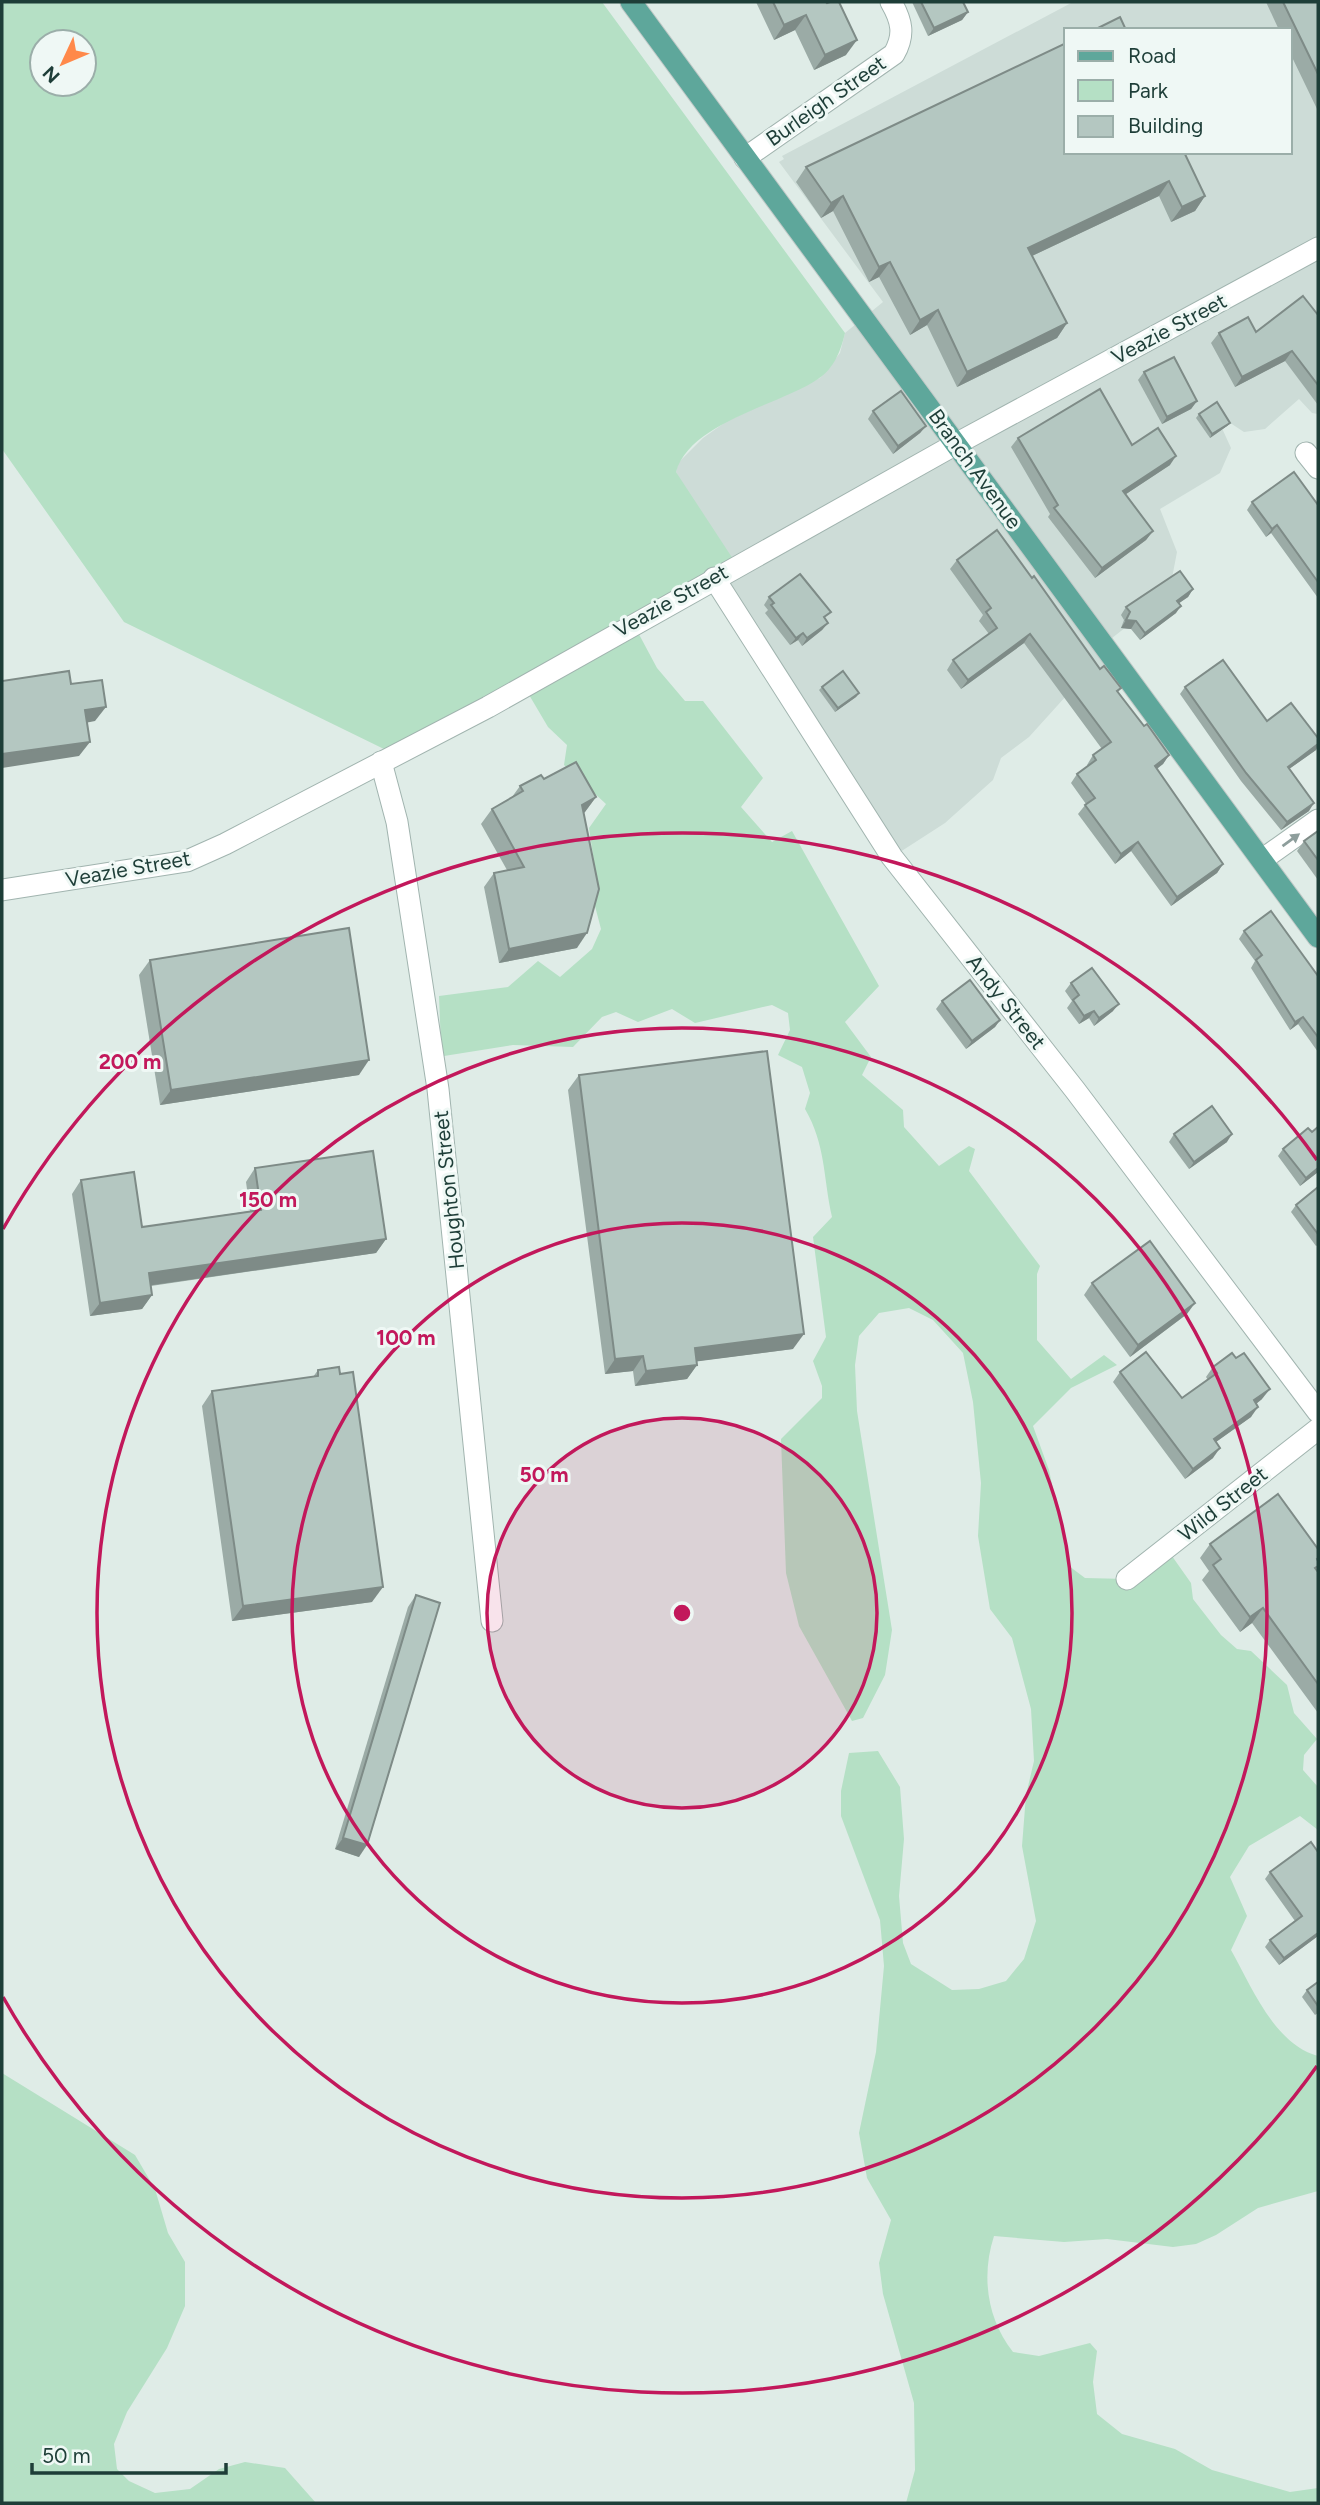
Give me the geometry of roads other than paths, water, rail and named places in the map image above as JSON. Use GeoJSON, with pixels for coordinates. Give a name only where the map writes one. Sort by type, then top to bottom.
{"type":"FeatureCollection","features":[{"type":"Feature","properties":{"kind":"main road","name":"Branch Avenue"},"geometry":{"type":"LineString","coordinates":[[631,2],[1318,937]]}},
{"type":"Feature","properties":{"kind":"street","name":"Burleigh Street"},"geometry":{"type":"LineString","coordinates":[[745,158],[894,54],[902,39],[902,29],[891,2]]}},
{"type":"Feature","properties":{"kind":"street","name":"Veazie Street"},"geometry":{"type":"LineString","coordinates":[[2,890],[187,861],[225,844],[488,706],[956,444],[1318,247]]}},
{"type":"Feature","properties":{"kind":"street","name":"Andy Street"},"geometry":{"type":"LineString","coordinates":[[714,578],[892,858],[1075,1090],[1318,1412]]}},
{"type":"Feature","properties":{"kind":"street","name":"Houghton Street"},"geometry":{"type":"LineString","coordinates":[[381,762],[397,822],[439,1089],[492,1621]]}},
{"type":"Feature","properties":{"kind":"street"},"geometry":{"type":"LineString","coordinates":[[1263,859],[1318,820]]}},
{"type":"Feature","properties":{"kind":"street","name":"Wild Street"},"geometry":{"type":"LineString","coordinates":[[1127,1579],[1318,1429]]}}]}
